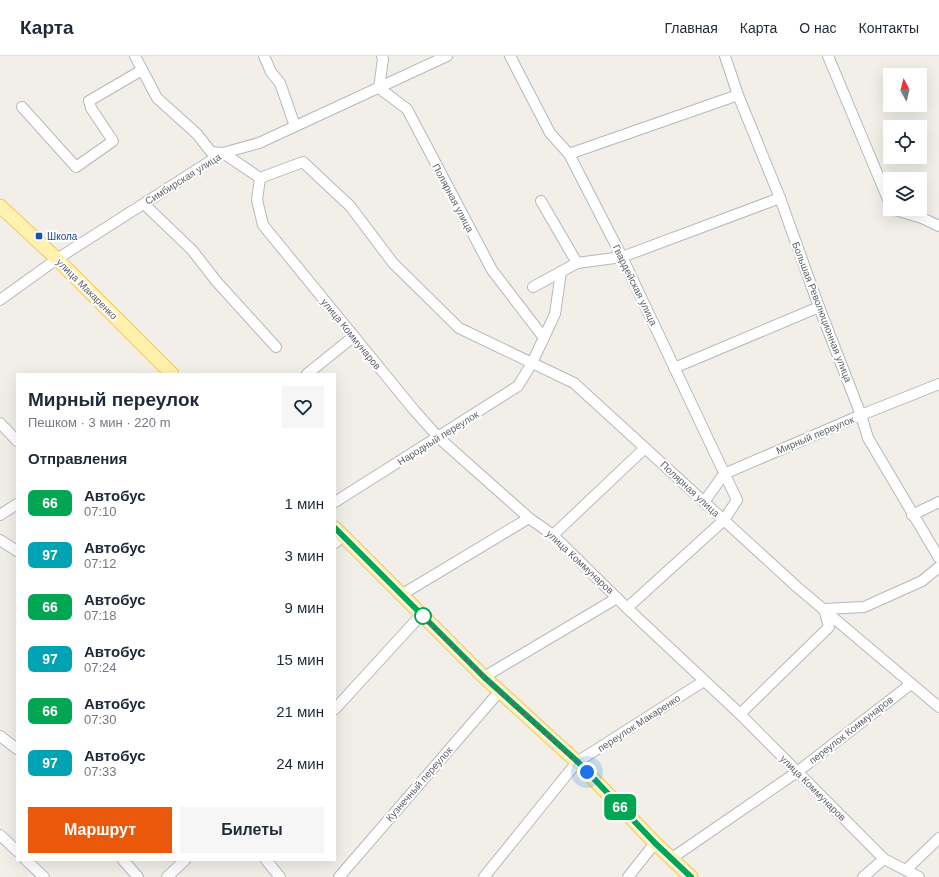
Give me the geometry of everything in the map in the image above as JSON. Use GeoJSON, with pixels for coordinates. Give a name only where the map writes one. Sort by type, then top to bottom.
{"type":"FeatureCollection","features":[{"type":"Feature","properties":{"kind":"main road","name":"улица Макаренко"},"geometry":{"type":"LineString","coordinates":[[0,206],[57,259],[171,373]]}},
{"type":"Feature","properties":{"kind":"main road"},"geometry":{"type":"LineString","coordinates":[[337,536],[401,595],[499,692],[578,762],[655,843],[691,877]]}},
{"type":"Feature","properties":{"kind":"street"},"geometry":{"type":"LineString","coordinates":[[135,56],[157,98],[197,134],[211,152],[223,153],[260,178]]}},
{"type":"Feature","properties":{"kind":"street"},"geometry":{"type":"LineString","coordinates":[[264,56],[271,72],[280,83],[295,126]]}},
{"type":"Feature","properties":{"kind":"street"},"geometry":{"type":"LineString","coordinates":[[379,88],[383,59],[382,56]]}},
{"type":"Feature","properties":{"kind":"street","name":"Симбирская улица"},"geometry":{"type":"LineString","coordinates":[[0,300],[57,259],[223,153],[259,143],[447,56]]}},
{"type":"Feature","properties":{"kind":"street","name":"Гвардейская улица"},"geometry":{"type":"LineString","coordinates":[[510,56],[550,133],[569,154],[622,257],[737,500],[724,520]]}},
{"type":"Feature","properties":{"kind":"street","name":"Большая Революционная улица"},"geometry":{"type":"LineString","coordinates":[[725,56],[738,95],[780,198],[819,307],[862,415],[868,438],[912,515],[939,558]]}},
{"type":"Feature","properties":{"kind":"street"},"geometry":{"type":"LineString","coordinates":[[828,56],[883,187]]}},
{"type":"Feature","properties":{"kind":"street"},"geometry":{"type":"LineString","coordinates":[[22,107],[76,167],[113,141],[91,108],[89,101],[142,70]]}},
{"type":"Feature","properties":{"kind":"street","name":"Полярная улица"},"geometry":{"type":"LineString","coordinates":[[379,88],[407,110],[492,270],[544,338]]}},
{"type":"Feature","properties":{"kind":"street"},"geometry":{"type":"LineString","coordinates":[[569,154],[738,95]]}},
{"type":"Feature","properties":{"kind":"street","name":"Полярная улица"},"geometry":{"type":"LineString","coordinates":[[260,178],[303,162],[350,206],[393,263],[459,328],[574,383],[797,587],[939,707]]}},
{"type":"Feature","properties":{"kind":"street","name":"улица Коммунаров"},"geometry":{"type":"LineString","coordinates":[[260,178],[257,200],[263,225],[414,410],[439,438],[529,518],[553,535],[627,608],[740,714],[884,859],[907,869],[919,877]]}},
{"type":"Feature","properties":{"kind":"street"},"geometry":{"type":"LineString","coordinates":[[533,287],[577,263],[622,257],[780,198]]}},
{"type":"Feature","properties":{"kind":"street"},"geometry":{"type":"LineString","coordinates":[[541,201],[577,263]]}},
{"type":"Feature","properties":{"kind":"street"},"geometry":{"type":"LineString","coordinates":[[144,204],[192,250],[217,282],[276,347]]}},
{"type":"Feature","properties":{"kind":"street"},"geometry":{"type":"LineString","coordinates":[[915,216],[939,226]]}},
{"type":"Feature","properties":{"kind":"street","name":"Народный переулок"},"geometry":{"type":"LineString","coordinates":[[336,501],[439,438],[518,386],[532,363],[555,314],[561,272]]}},
{"type":"Feature","properties":{"kind":"street"},"geometry":{"type":"LineString","coordinates":[[674,368],[819,307]]}},
{"type":"Feature","properties":{"kind":"street"},"geometry":{"type":"LineString","coordinates":[[308,373],[353,336]]}},
{"type":"Feature","properties":{"kind":"street","name":"Мирный переулок"},"geometry":{"type":"LineString","coordinates":[[724,474],[939,384]]}},
{"type":"Feature","properties":{"kind":"street"},"geometry":{"type":"LineString","coordinates":[[0,423],[16,440]]}},
{"type":"Feature","properties":{"kind":"street"},"geometry":{"type":"LineString","coordinates":[[553,535],[645,448]]}},
{"type":"Feature","properties":{"kind":"street"},"geometry":{"type":"LineString","coordinates":[[704,502],[724,474]]}},
{"type":"Feature","properties":{"kind":"street"},"geometry":{"type":"LineString","coordinates":[[912,515],[939,502]]}},
{"type":"Feature","properties":{"kind":"street"},"geometry":{"type":"LineString","coordinates":[[0,514],[16,505]]}},
{"type":"Feature","properties":{"kind":"street"},"geometry":{"type":"LineString","coordinates":[[401,595],[529,518]]}},
{"type":"Feature","properties":{"kind":"street"},"geometry":{"type":"LineString","coordinates":[[627,608],[724,520]]}},
{"type":"Feature","properties":{"kind":"street"},"geometry":{"type":"LineString","coordinates":[[0,540],[16,550]]}},
{"type":"Feature","properties":{"kind":"street"},"geometry":{"type":"LineString","coordinates":[[740,714],[829,627],[824,609],[864,607],[922,582],[939,567]]}},
{"type":"Feature","properties":{"kind":"street"},"geometry":{"type":"LineString","coordinates":[[484,677],[617,598]]}},
{"type":"Feature","properties":{"kind":"street"},"geometry":{"type":"LineString","coordinates":[[336,708],[421,615]]}},
{"type":"Feature","properties":{"kind":"street","name":"переулок Макаренко"},"geometry":{"type":"LineString","coordinates":[[484,877],[578,762],[704,681]]}},
{"type":"Feature","properties":{"kind":"street","name":"переулок Коммунаров"},"geometry":{"type":"LineString","coordinates":[[672,858],[797,772],[912,684]]}},
{"type":"Feature","properties":{"kind":"street","name":"Кузнечный переулок"},"geometry":{"type":"LineString","coordinates":[[339,877],[499,692]]}},
{"type":"Feature","properties":{"kind":"street"},"geometry":{"type":"LineString","coordinates":[[0,736],[16,748]]}},
{"type":"Feature","properties":{"kind":"street"},"geometry":{"type":"LineString","coordinates":[[0,835],[16,848]]}},
{"type":"Feature","properties":{"kind":"street"},"geometry":{"type":"LineString","coordinates":[[907,869],[939,838]]}},
{"type":"Feature","properties":{"kind":"street"},"geometry":{"type":"LineString","coordinates":[[628,877],[655,843]]}},
{"type":"Feature","properties":{"kind":"street"},"geometry":{"type":"LineString","coordinates":[[868,876],[884,859]]}},
{"type":"Feature","properties":{"kind":"street"},"geometry":{"type":"LineString","coordinates":[[27,861],[44,877]]}},
{"type":"Feature","properties":{"kind":"street"},"geometry":{"type":"LineString","coordinates":[[124,861],[138,877]]}},
{"type":"Feature","properties":{"kind":"street"},"geometry":{"type":"LineString","coordinates":[[167,877],[184,861]]}},
{"type":"Feature","properties":{"kind":"street"},"geometry":{"type":"LineString","coordinates":[[267,861],[280,877]]}},
{"type":"Feature","properties":{"kind":"bus line","name":"66"},"geometry":{"type":"LineString","coordinates":[[336,529],[342,537],[484,677],[578,762],[655,843],[691,877]]}},
{"type":"Feature","properties":{"kind":"place","name":"Школа"},"geometry":{"type":"Point","coordinates":[39,236]}},
{"type":"Feature","properties":{"kind":"route"},"geometry":{"type":"LineString","coordinates":[[423,616],[421,615],[484,677],[578,762],[587,772]]}}]}
